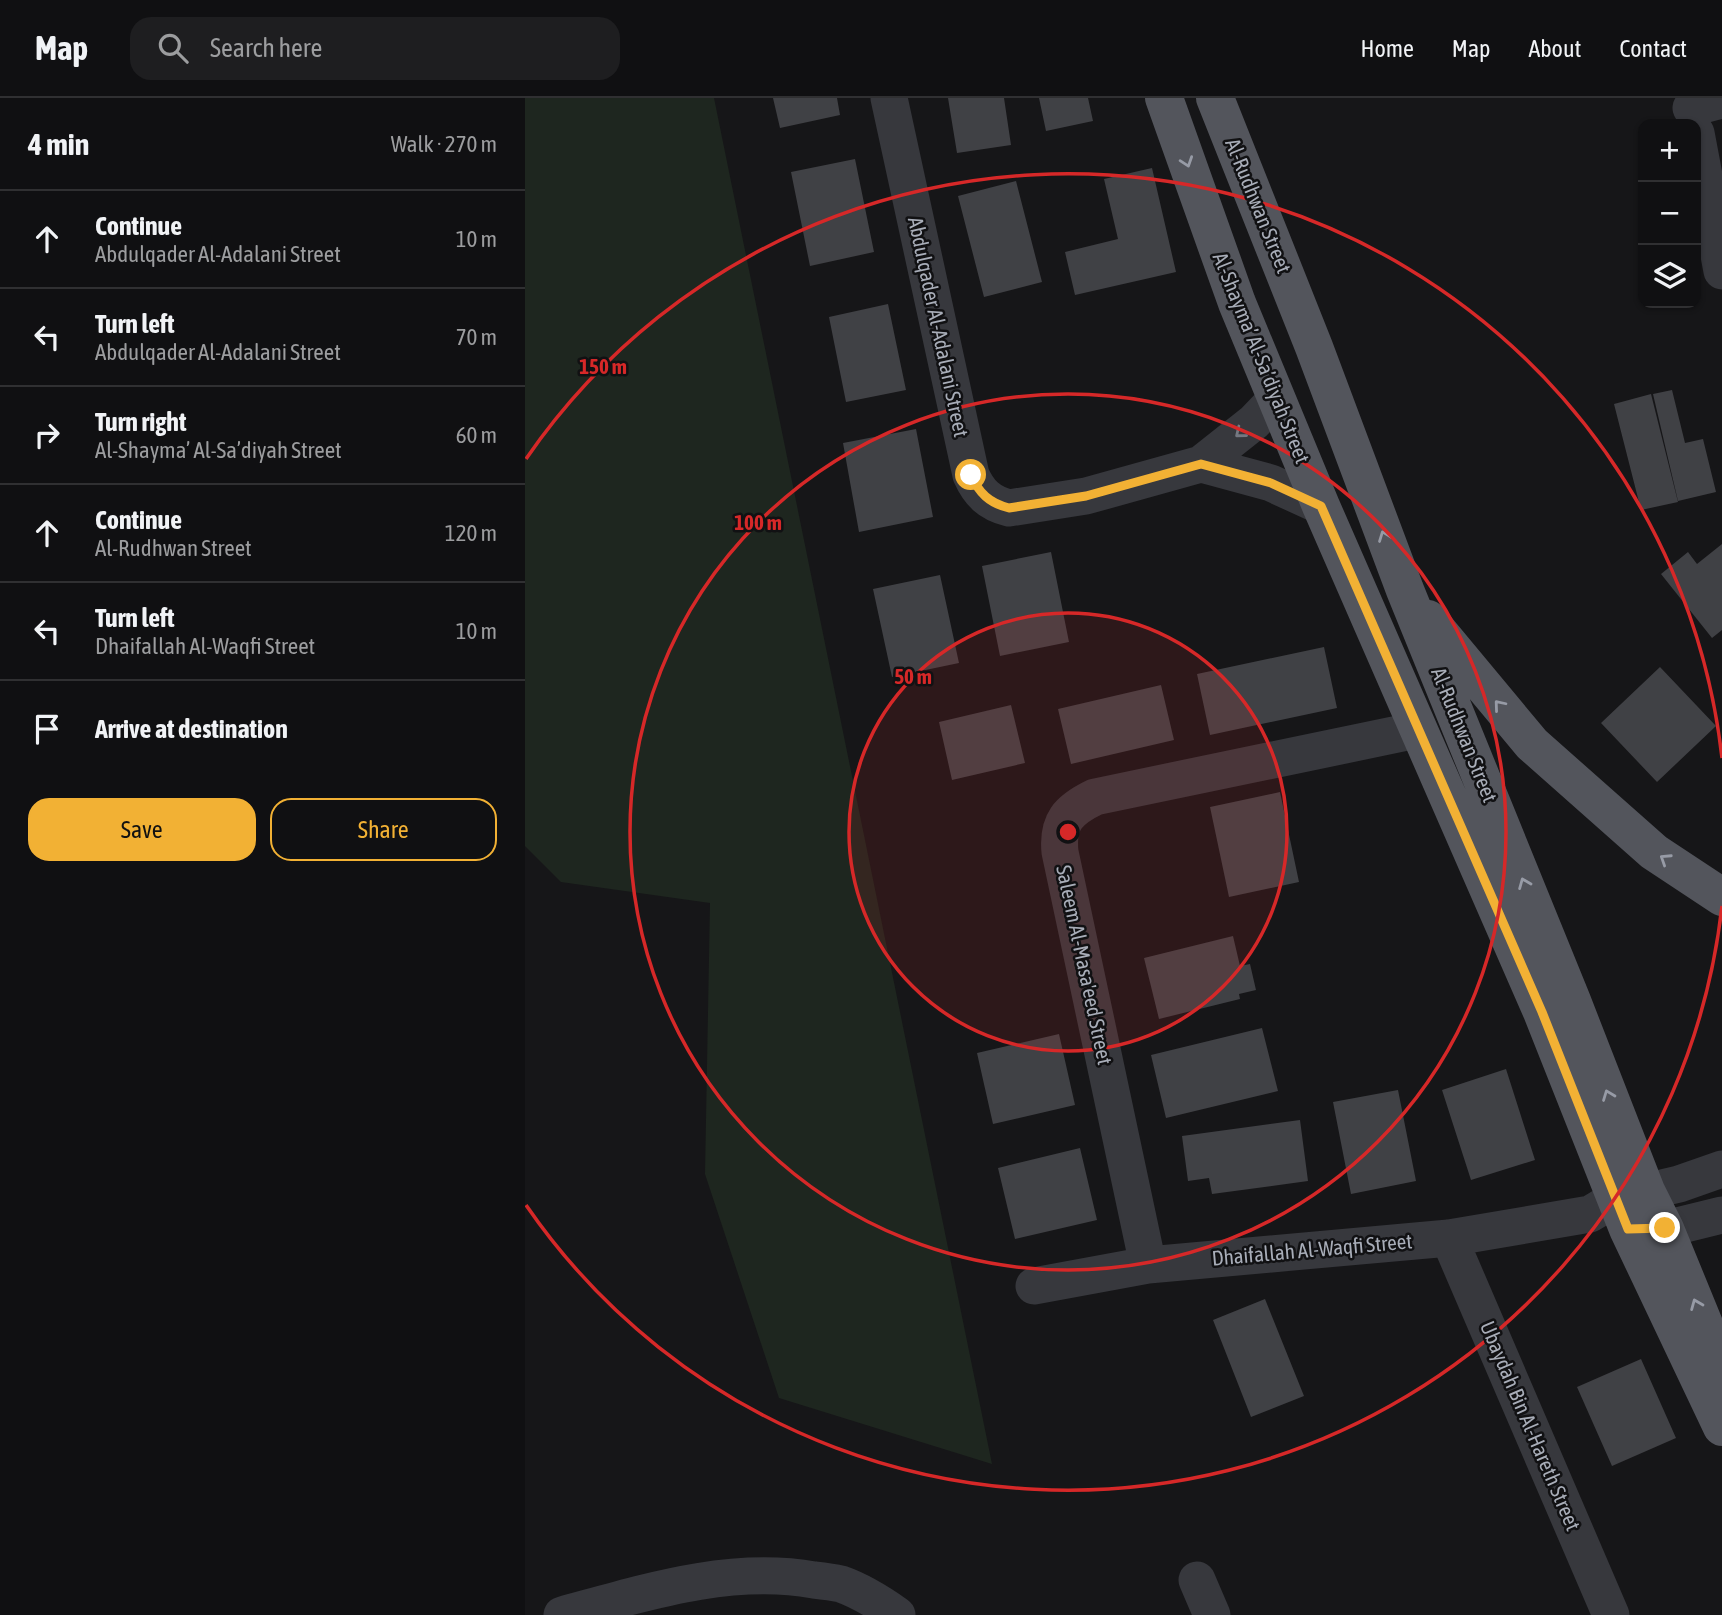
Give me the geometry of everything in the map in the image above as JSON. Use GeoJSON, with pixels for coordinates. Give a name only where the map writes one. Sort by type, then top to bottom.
{"type":"FeatureCollection","features":[{"type":"Feature","properties":{"kind":"main road","name":"Al-Shayma’ Al-Sa’diyah Street"},"geometry":{"type":"LineString","coordinates":[[1164,98],[1237,303],[1417,730]]}},
{"type":"Feature","properties":{"kind":"main road","name":"Al-Rudhwan Street"},"geometry":{"type":"LineString","coordinates":[[1215,98],[1314,347],[1405,590],[1572,1001],[1629,1212],[1722,1368]]}},
{"type":"Feature","properties":{"kind":"main road"},"geometry":{"type":"LineString","coordinates":[[1405,590],[1532,744],[1654,852],[1722,897]]}},
{"type":"Feature","properties":{"kind":"main road","name":"Al-Rudhwan Street"},"geometry":{"type":"LineString","coordinates":[[1417,730],[1722,1427]]}},
{"type":"Feature","properties":{"kind":"street","name":"Abdulqader Al-Adalani Street"},"geometry":{"type":"LineString","coordinates":[[889,98],[971,475],[982,495],[997,505],[1009,508],[1086,496],[1201,464],[1254,422],[1276,399]]}},
{"type":"Feature","properties":{"kind":"street"},"geometry":{"type":"LineString","coordinates":[[1698,113],[1722,271]]}},
{"type":"Feature","properties":{"kind":"street"},"geometry":{"type":"LineString","coordinates":[[1201,464],[1271,483],[1321,506]]}},
{"type":"Feature","properties":{"kind":"street","name":"Saleem Al-Masa'eed Street"},"geometry":{"type":"LineString","coordinates":[[1148,1265],[1060,852],[1061,827],[1068,814],[1095,797],[1417,730]]}},
{"type":"Feature","properties":{"kind":"street","name":"Dhaifallah Al-Waqfi Street"},"geometry":{"type":"LineString","coordinates":[[1629,1212],[1678,1184],[1722,1169]]}},
{"type":"Feature","properties":{"kind":"street","name":"Dhaifallah Al-Waqfi Street"},"geometry":{"type":"LineString","coordinates":[[1034,1286],[1148,1265],[1449,1238],[1629,1212],[1722,1215]]}},
{"type":"Feature","properties":{"kind":"street","name":"Ubaydah Bin Al-Hareth Street"},"geometry":{"type":"LineString","coordinates":[[1449,1238],[1611,1615]]}},
{"type":"Feature","properties":{"kind":"street"},"geometry":{"type":"LineString","coordinates":[[562,1615],[654,1590],[741,1575],[797,1577],[840,1584],[878,1602],[897,1615]]}},
{"type":"Feature","properties":{"kind":"street"},"geometry":{"type":"LineString","coordinates":[[1197,1580],[1212,1615]]}},
{"type":"Feature","properties":{"kind":"shaded area"},"geometry":{"type":"Polygon","coordinates":[[[525,98],[714,98],[992,1464],[779,1398],[705,1174],[710,903],[561,882],[525,846],[525,98]]]}},
{"type":"Feature","properties":{"kind":"building"},"geometry":{"type":"Polygon","coordinates":[[[773,98],[837,98],[840,115],[780,128],[773,98]]]}},
{"type":"Feature","properties":{"kind":"building"},"geometry":{"type":"Polygon","coordinates":[[[948,98],[1004,98],[1011,145],[957,153],[948,98]]]}},
{"type":"Feature","properties":{"kind":"building"},"geometry":{"type":"Polygon","coordinates":[[[1039,98],[1088,98],[1093,121],[1046,131],[1039,98]]]}},
{"type":"Feature","properties":{"kind":"building"},"geometry":{"type":"Polygon","coordinates":[[[855,159],[874,252],[810,266],[791,172],[855,159]]]}},
{"type":"Feature","properties":{"kind":"building"},"geometry":{"type":"Polygon","coordinates":[[[1152,168],[1176,272],[1075,295],[1065,252],[1118,239],[1104,179],[1152,168]]]}},
{"type":"Feature","properties":{"kind":"building"},"geometry":{"type":"Polygon","coordinates":[[[1016,181],[1042,282],[984,297],[958,196],[1016,181]]]}},
{"type":"Feature","properties":{"kind":"building"},"geometry":{"type":"Polygon","coordinates":[[[888,304],[906,390],[846,402],[829,317],[888,304]]]}},
{"type":"Feature","properties":{"kind":"building"},"geometry":{"type":"Polygon","coordinates":[[[1672,390],[1685,443],[1703,439],[1716,492],[1678,501],[1653,394],[1672,390]]]}},
{"type":"Feature","properties":{"kind":"building"},"geometry":{"type":"Polygon","coordinates":[[[1651,394],[1678,502],[1641,510],[1614,404],[1651,394]]]}},
{"type":"Feature","properties":{"kind":"building"},"geometry":{"type":"Polygon","coordinates":[[[916,429],[933,517],[859,532],[843,443],[916,429]]]}},
{"type":"Feature","properties":{"kind":"building"},"geometry":{"type":"Polygon","coordinates":[[[1722,544],[1722,630],[1712,638],[1661,574],[1688,552],[1697,564],[1722,544]]]}},
{"type":"Feature","properties":{"kind":"building"},"geometry":{"type":"Polygon","coordinates":[[[1051,552],[1069,642],[1000,656],[982,566],[1051,552]]]}},
{"type":"Feature","properties":{"kind":"building"},"geometry":{"type":"Polygon","coordinates":[[[940,575],[959,663],[892,677],[873,589],[940,575]]]}},
{"type":"Feature","properties":{"kind":"building"},"geometry":{"type":"Polygon","coordinates":[[[1324,647],[1337,708],[1210,735],[1197,674],[1324,647]]]}},
{"type":"Feature","properties":{"kind":"building"},"geometry":{"type":"Polygon","coordinates":[[[1660,667],[1716,726],[1657,782],[1601,723],[1660,667]]]}},
{"type":"Feature","properties":{"kind":"building"},"geometry":{"type":"Polygon","coordinates":[[[1161,685],[1174,740],[1071,764],[1058,709],[1161,685]]]}},
{"type":"Feature","properties":{"kind":"building"},"geometry":{"type":"Polygon","coordinates":[[[1011,705],[1025,763],[952,780],[939,722],[1011,705]]]}},
{"type":"Feature","properties":{"kind":"building"},"geometry":{"type":"Polygon","coordinates":[[[1280,792],[1299,882],[1229,897],[1210,807],[1280,792]]]}},
{"type":"Feature","properties":{"kind":"building"},"geometry":{"type":"Polygon","coordinates":[[[1233,936],[1240,966],[1250,964],[1256,990],[1239,994],[1240,999],[1159,1019],[1144,958],[1233,936]]]}},
{"type":"Feature","properties":{"kind":"building"},"geometry":{"type":"Polygon","coordinates":[[[1262,1028],[1278,1091],[1166,1118],[1151,1055],[1262,1028]]]}},
{"type":"Feature","properties":{"kind":"building"},"geometry":{"type":"Polygon","coordinates":[[[1059,1034],[1075,1105],[993,1124],[977,1053],[1059,1034]]]}},
{"type":"Feature","properties":{"kind":"building"},"geometry":{"type":"Polygon","coordinates":[[[1506,1069],[1535,1160],[1471,1180],[1442,1090],[1506,1069]]]}},
{"type":"Feature","properties":{"kind":"building"},"geometry":{"type":"Polygon","coordinates":[[[1398,1090],[1416,1181],[1351,1194],[1333,1102],[1398,1090]]]}},
{"type":"Feature","properties":{"kind":"building"},"geometry":{"type":"Polygon","coordinates":[[[1300,1120],[1308,1181],[1212,1194],[1209,1178],[1188,1181],[1182,1136],[1300,1120]]]}},
{"type":"Feature","properties":{"kind":"building"},"geometry":{"type":"Polygon","coordinates":[[[1080,1148],[1097,1220],[1015,1239],[998,1168],[1080,1148]]]}},
{"type":"Feature","properties":{"kind":"building"},"geometry":{"type":"Polygon","coordinates":[[[1265,1299],[1304,1396],[1251,1417],[1213,1320],[1265,1299]]]}},
{"type":"Feature","properties":{"kind":"building"},"geometry":{"type":"Polygon","coordinates":[[[1641,1359],[1676,1438],[1612,1466],[1577,1387],[1641,1359]]]}},
{"type":"Feature","properties":{"kind":"route"},"geometry":{"type":"LineString","coordinates":[[971,475],[982,495],[997,505],[1009,508],[1086,496],[1201,464],[1271,483],[1321,506],[1542,1012],[1628,1229],[1665,1228]]}}]}
